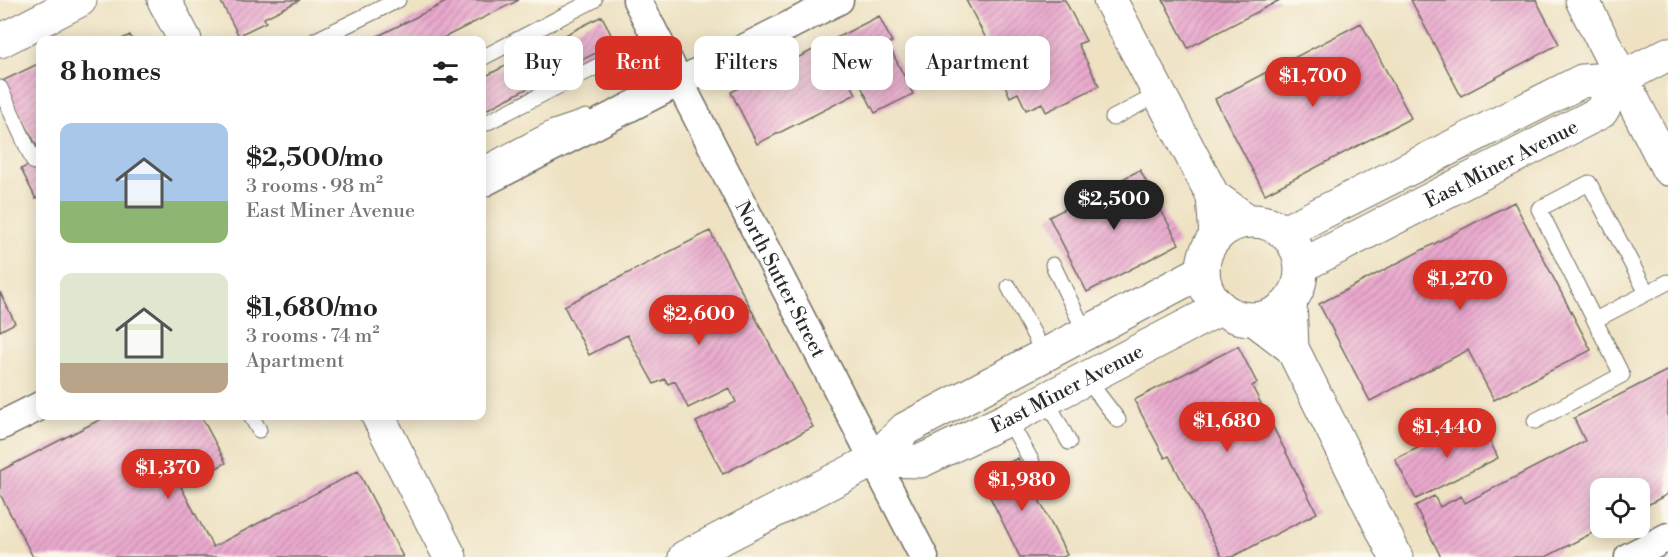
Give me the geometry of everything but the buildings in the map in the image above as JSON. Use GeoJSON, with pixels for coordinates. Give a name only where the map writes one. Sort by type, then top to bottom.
{"type":"FeatureCollection","features":[{"type":"Feature","properties":{"kind":"main road"},"geometry":{"type":"LineString","coordinates":[[0,41],[80,0]]}},
{"type":"Feature","properties":{"kind":"main road"},"geometry":{"type":"LineString","coordinates":[[164,0],[183,36]]}},
{"type":"Feature","properties":{"kind":"main road"},"geometry":{"type":"LineString","coordinates":[[1110,0],[1213,196],[1216,237]]}},
{"type":"Feature","properties":{"kind":"main road"},"geometry":{"type":"LineString","coordinates":[[1582,0],[1668,169]]}},
{"type":"Feature","properties":{"kind":"main road","name":"East Miner Avenue"},"geometry":{"type":"LineString","coordinates":[[1284,232],[1582,81],[1622,78],[1668,54]]}},
{"type":"Feature","properties":{"kind":"main road","name":"East Miner Avenue"},"geometry":{"type":"LineString","coordinates":[[1301,266],[1601,112],[1622,78]]}},
{"type":"Feature","properties":{"kind":"main road"},"geometry":{"type":"LineString","coordinates":[[1213,196],[1248,221]]}},
{"type":"Feature","properties":{"kind":"main road"},"geometry":{"type":"LineString","coordinates":[[1248,221],[1269,223],[1284,232],[1295,244],[1301,266],[1301,277],[1296,293],[1286,307],[1271,316],[1254,319],[1239,317],[1221,308],[1213,300],[1206,286],[1203,271],[1205,255],[1216,237],[1223,230],[1237,223],[1248,221]]}},
{"type":"Feature","properties":{"kind":"main road","name":"East Miner Avenue"},"geometry":{"type":"LineString","coordinates":[[874,460],[921,461],[1046,399],[1129,311],[1203,271]]}},
{"type":"Feature","properties":{"kind":"main road"},"geometry":{"type":"LineString","coordinates":[[1290,301],[1292,348],[1396,557]]}},
{"type":"Feature","properties":{"kind":"main road","name":"East Miner Avenue"},"geometry":{"type":"LineString","coordinates":[[685,557],[874,460],[905,429],[1045,356],[1086,355],[1221,308]]}},
{"type":"Feature","properties":{"kind":"main road"},"geometry":{"type":"LineString","coordinates":[[1254,319],[1292,348]]}},
{"type":"Feature","properties":{"kind":"main road"},"geometry":{"type":"LineString","coordinates":[[380,420],[450,557]]}},
{"type":"Feature","properties":{"kind":"street","name":"North Sutter Street"},"geometry":{"type":"LineString","coordinates":[[637,0],[655,36]]}},
{"type":"Feature","properties":{"kind":"street"},"geometry":{"type":"LineString","coordinates":[[682,80],[839,0]]}},
{"type":"Feature","properties":{"kind":"street","name":"North Sutter Street"},"geometry":{"type":"LineString","coordinates":[[682,88],[924,557]]}},
{"type":"Feature","properties":{"kind":"street"},"geometry":{"type":"LineString","coordinates":[[486,181],[664,90]]}},
{"type":"Feature","properties":{"kind":"street"},"geometry":{"type":"LineString","coordinates":[[0,426],[36,408]]}},
{"type":"Feature","properties":{"kind":"street"},"geometry":{"type":"LineString","coordinates":[[1629,557],[1668,537]]}},
{"type":"Feature","properties":{"kind":"lane"},"geometry":{"type":"LineString","coordinates":[[324,36],[398,0]]}},
{"type":"Feature","properties":{"kind":"lane"},"geometry":{"type":"LineString","coordinates":[[486,56],[594,0]]}},
{"type":"Feature","properties":{"kind":"lane"},"geometry":{"type":"LineString","coordinates":[[486,124],[595,68]]}},
{"type":"Feature","properties":{"kind":"lane"},"geometry":{"type":"LineString","coordinates":[[0,88],[34,162]]}},
{"type":"Feature","properties":{"kind":"lane"},"geometry":{"type":"LineString","coordinates":[[1113,118],[1159,94]]}},
{"type":"Feature","properties":{"kind":"lane"},"geometry":{"type":"LineString","coordinates":[[486,163],[553,128],[649,98]]}},
{"type":"Feature","properties":{"kind":"lane"},"geometry":{"type":"LineString","coordinates":[[1535,421],[1622,375],[1539,209],[1589,183],[1647,293]]}},
{"type":"Feature","properties":{"kind":"lane"},"geometry":{"type":"LineString","coordinates":[[1053,265],[1086,355],[1118,420]]}},
{"type":"Feature","properties":{"kind":"lane"},"geometry":{"type":"LineString","coordinates":[[1594,320],[1668,282]]}},
{"type":"Feature","properties":{"kind":"lane"},"geometry":{"type":"LineString","coordinates":[[1009,287],[1045,356]]}},
{"type":"Feature","properties":{"kind":"lane"},"geometry":{"type":"LineString","coordinates":[[1046,399],[1069,442]]}},
{"type":"Feature","properties":{"kind":"lane"},"geometry":{"type":"LineString","coordinates":[[1008,419],[1032,462]]}},
{"type":"Feature","properties":{"kind":"lane"},"geometry":{"type":"LineString","coordinates":[[253,420],[259,430]]}}]}
